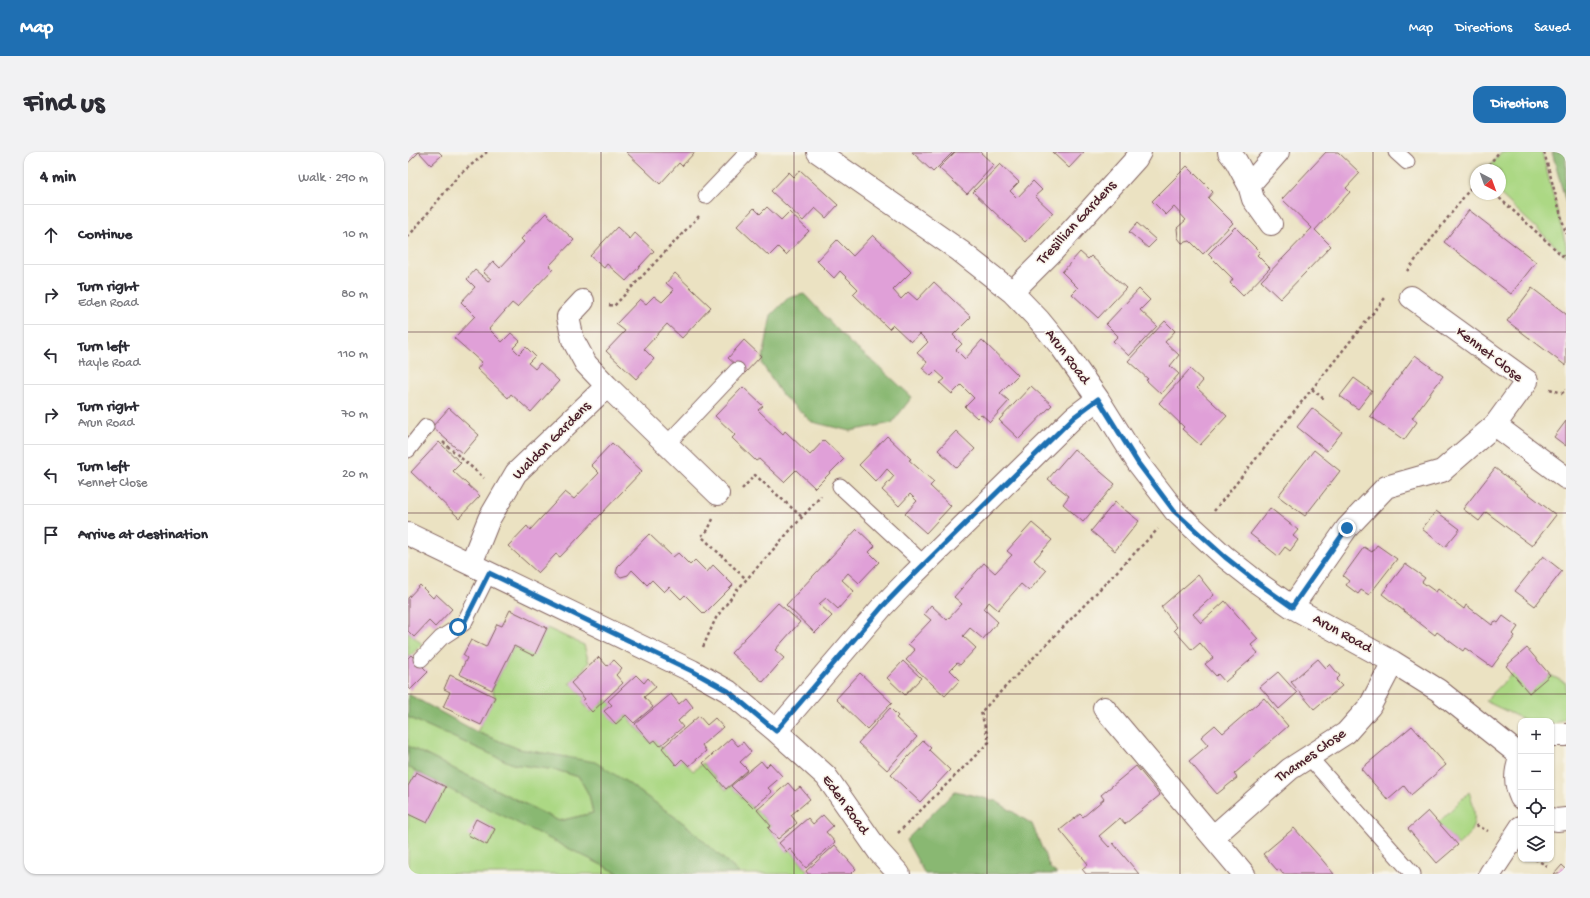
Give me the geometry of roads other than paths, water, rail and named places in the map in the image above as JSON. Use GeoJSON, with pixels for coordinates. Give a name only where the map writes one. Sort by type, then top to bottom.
{"type":"FeatureCollection","features":[{"type":"Feature","properties":{"kind":"street","name":"Arun Road"},"geometry":{"type":"LineString","coordinates":[[818,152],[960,251],[1012,292],[1039,320],[1058,343],[1098,399],[1138,463],[1174,511],[1225,557],[1292,607],[1394,662],[1438,690],[1518,754]]}},
{"type":"Feature","properties":{"kind":"street","name":"Tresillian Gardens"},"geometry":{"type":"LineString","coordinates":[[1012,292],[1054,250],[1136,159],[1140,152]]}},
{"type":"Feature","properties":{"kind":"street"},"geometry":{"type":"LineString","coordinates":[[1229,152],[1236,161],[1249,185],[1253,199],[1272,224]]}},
{"type":"Feature","properties":{"kind":"street"},"geometry":{"type":"LineString","coordinates":[[1249,185],[1278,152]]}},
{"type":"Feature","properties":{"kind":"street","name":"Kennet Close"},"geometry":{"type":"LineString","coordinates":[[1292,607],[1347,528],[1386,487],[1442,471],[1495,425],[1527,381],[1400,295]]}},
{"type":"Feature","properties":{"kind":"street"},"geometry":{"type":"LineString","coordinates":[[584,301],[568,317],[573,340],[586,364],[718,494]]}},
{"type":"Feature","properties":{"kind":"street","name":"Waldon Gardens"},"geometry":{"type":"LineString","coordinates":[[480,568],[489,519],[516,473],[555,434],[607,386]]}},
{"type":"Feature","properties":{"kind":"street"},"geometry":{"type":"LineString","coordinates":[[776,731],[882,607],[1074,417],[1098,399]]}},
{"type":"Feature","properties":{"kind":"street"},"geometry":{"type":"LineString","coordinates":[[1495,425],[1566,478]]}},
{"type":"Feature","properties":{"kind":"street","name":"Eden Road"},"geometry":{"type":"LineString","coordinates":[[408,534],[692,671],[728,691],[776,731],[826,776],[879,852],[899,874]]}},
{"type":"Feature","properties":{"kind":"street","name":"Thames Close"},"geometry":{"type":"LineString","coordinates":[[1213,837],[1290,769],[1346,733],[1370,706],[1394,662]]}},
{"type":"Feature","properties":{"kind":"street"},"geometry":{"type":"LineString","coordinates":[[1104,708],[1244,874]]}},
{"type":"Feature","properties":{"kind":"street"},"geometry":{"type":"LineString","coordinates":[[1554,735],[1566,735]]}},
{"type":"Feature","properties":{"kind":"street"},"geometry":{"type":"LineString","coordinates":[[1518,764],[1515,779],[1518,791]]}},
{"type":"Feature","properties":{"kind":"street"},"geometry":{"type":"LineString","coordinates":[[1554,820],[1566,819]]}},
{"type":"Feature","properties":{"kind":"street"},"geometry":{"type":"LineString","coordinates":[[1490,874],[1518,832]]}},
{"type":"Feature","properties":{"kind":"lane"},"geometry":{"type":"LineString","coordinates":[[706,196],[748,152]]}},
{"type":"Feature","properties":{"kind":"lane"},"geometry":{"type":"LineString","coordinates":[[667,444],[736,370]]}},
{"type":"Feature","properties":{"kind":"lane"},"geometry":{"type":"LineString","coordinates":[[408,450],[426,427]]}},
{"type":"Feature","properties":{"kind":"lane"},"geometry":{"type":"LineString","coordinates":[[840,486],[924,564]]}},
{"type":"Feature","properties":{"kind":"lane"},"geometry":{"type":"LineString","coordinates":[[421,659],[442,638],[464,623],[480,568]]}},
{"type":"Feature","properties":{"kind":"lane"},"geometry":{"type":"LineString","coordinates":[[1309,757],[1413,874]]}}]}
